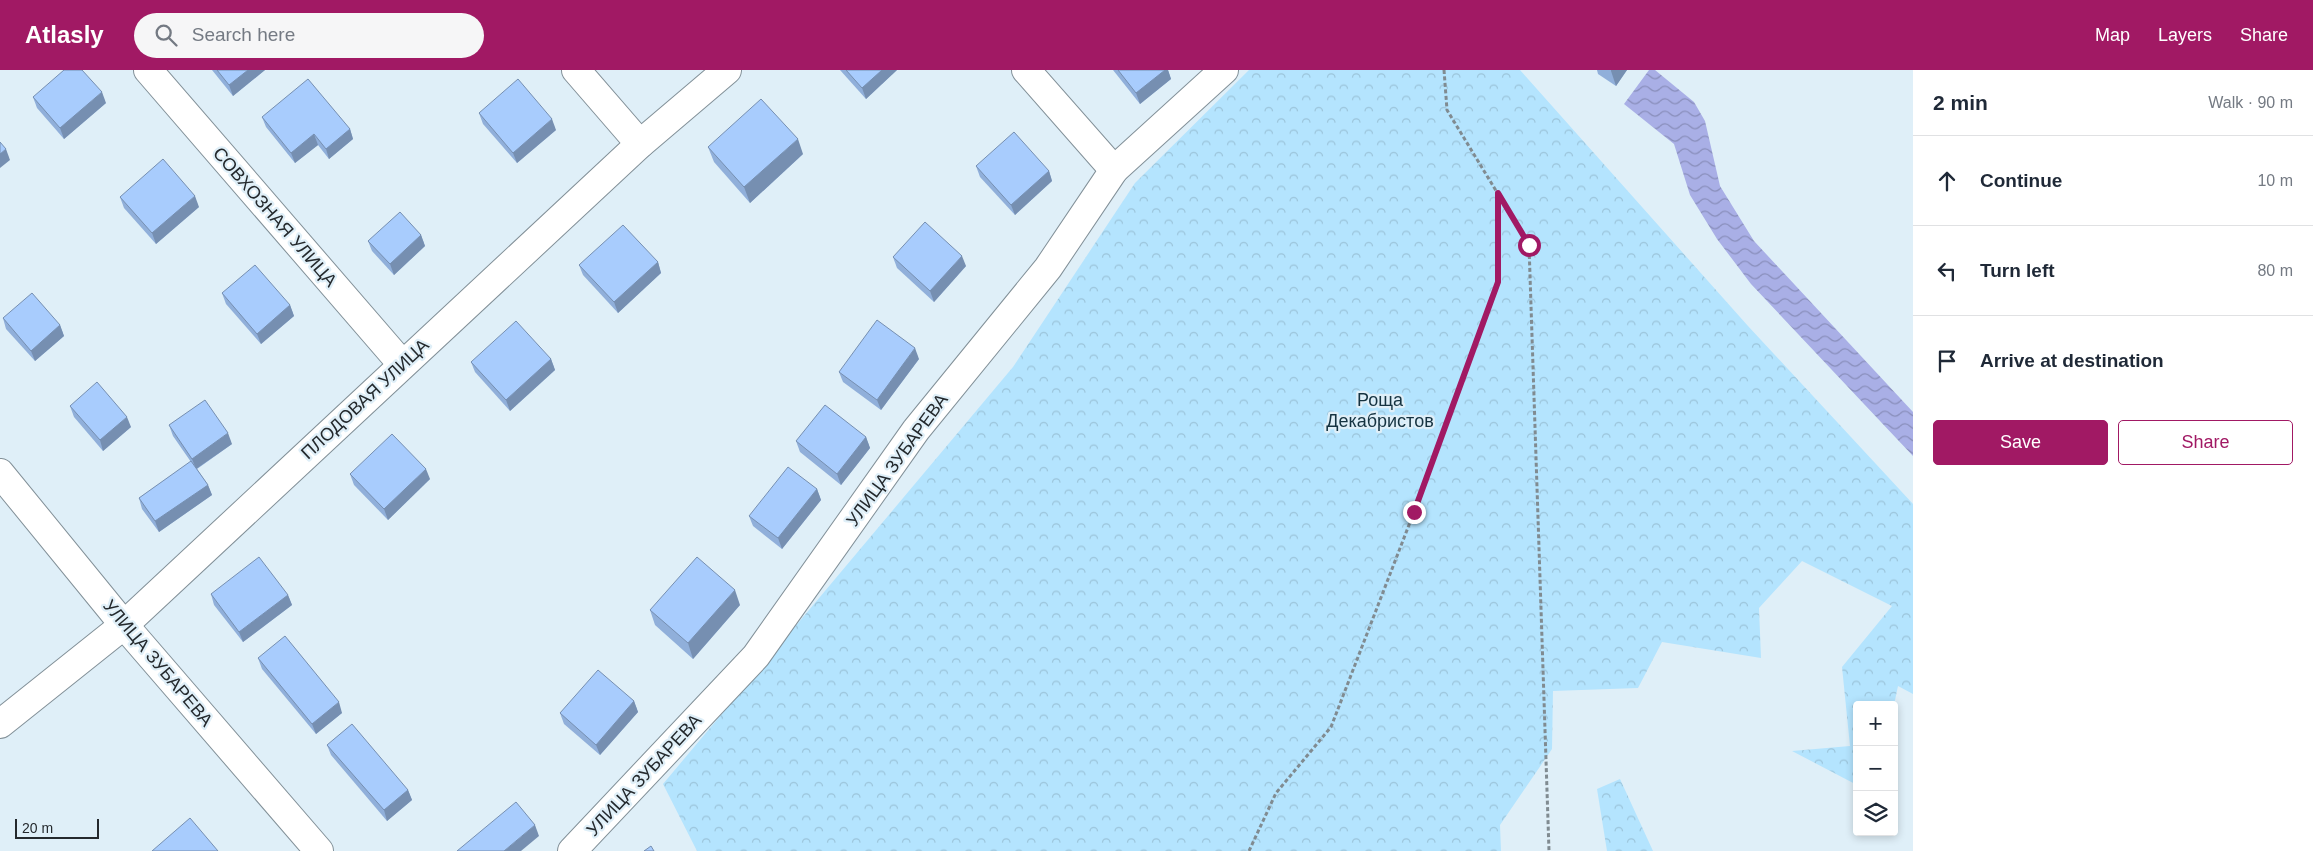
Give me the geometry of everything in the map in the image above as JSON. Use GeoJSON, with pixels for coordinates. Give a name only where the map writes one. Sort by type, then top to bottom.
{"type":"FeatureCollection","features":[{"type":"Feature","properties":{"kind":"street","name":"СОВХОЗНАЯ УЛИЦА"},"geometry":{"type":"LineString","coordinates":[[148,70],[402,364]]}},
{"type":"Feature","properties":{"kind":"street"},"geometry":{"type":"LineString","coordinates":[[576,70],[640,144]]}},
{"type":"Feature","properties":{"kind":"street","name":"ПЛОДОВАЯ УЛИЦА"},"geometry":{"type":"LineString","coordinates":[[0,724],[124,625],[640,144],[727,70]]}},
{"type":"Feature","properties":{"kind":"street"},"geometry":{"type":"LineString","coordinates":[[1026,70],[1114,170]]}},
{"type":"Feature","properties":{"kind":"street","name":"УЛИЦА ЗУБАРЕВА"},"geometry":{"type":"LineString","coordinates":[[572,851],[756,656],[916,430],[1048,268],[1114,170],[1224,70]]}},
{"type":"Feature","properties":{"kind":"street","name":"УЛИЦА ЗУБАРЕВА"},"geometry":{"type":"LineString","coordinates":[[0,473],[124,625],[319,851]]}},
{"type":"Feature","properties":{"kind":"path"},"geometry":{"type":"LineString","coordinates":[[1444,70],[1447,110],[1529,245],[1549,851]]}},
{"type":"Feature","properties":{"kind":"path"},"geometry":{"type":"LineString","coordinates":[[1249,851],[1276,793],[1331,727],[1417,503],[1498,282],[1498,193]]}},
{"type":"Feature","properties":{"kind":"green space","name":"Роща Декабристов"},"geometry":{"type":"Polygon","coordinates":[[[1249,70],[1520,70],[1748,326],[1913,504],[1913,694],[1898,686],[1895,701],[1853,701],[1853,783],[1792,751],[1850,746],[1842,667],[1892,606],[1802,561],[1759,608],[1761,658],[1662,642],[1638,688],[1553,691],[1552,749],[1500,825],[1501,851],[697,851],[663,784],[1013,367],[1135,183],[1249,70]]]}},
{"type":"Feature","properties":{"kind":"green space"},"geometry":{"type":"Polygon","coordinates":[[[1620,779],[1653,851],[1607,851],[1597,789],[1620,779]]]}},
{"type":"Feature","properties":{"kind":"water"},"geometry":{"type":"Polygon","coordinates":[[[1649,70],[1655,70],[1694,102],[1705,121],[1720,186],[1754,241],[1913,412],[1913,456],[1751,284],[1717,239],[1690,195],[1674,144],[1624,104],[1649,70]]]}},
{"type":"Feature","properties":{"kind":"building"},"geometry":{"type":"Polygon","coordinates":[[[64,70],[82,70],[102,92],[60,128],[33,97],[64,70]]]}},
{"type":"Feature","properties":{"kind":"building"},"geometry":{"type":"Polygon","coordinates":[[[217,70],[248,70],[229,85],[217,70]]]}},
{"type":"Feature","properties":{"kind":"building"},"geometry":{"type":"Polygon","coordinates":[[[846,70],[882,70],[862,88],[846,70]]]}},
{"type":"Feature","properties":{"kind":"building"},"geometry":{"type":"Polygon","coordinates":[[[1118,70],[1165,70],[1136,93],[1118,70]]]}},
{"type":"Feature","properties":{"kind":"building"},"geometry":{"type":"Polygon","coordinates":[[[308,79],[350,129],[326,149],[314,134],[291,153],[262,117],[308,79]]]}},
{"type":"Feature","properties":{"kind":"building"},"geometry":{"type":"Polygon","coordinates":[[[518,79],[552,119],[513,153],[479,113],[518,79]]]}},
{"type":"Feature","properties":{"kind":"building"},"geometry":{"type":"Polygon","coordinates":[[[761,99],[798,139],[744,187],[708,147],[761,99]]]}},
{"type":"Feature","properties":{"kind":"building"},"geometry":{"type":"Polygon","coordinates":[[[1014,132],[1049,171],[1011,205],[976,166],[1014,132]]]}},
{"type":"Feature","properties":{"kind":"building"},"geometry":{"type":"Polygon","coordinates":[[[0,142],[6,149],[0,154],[0,142]]]}},
{"type":"Feature","properties":{"kind":"building"},"geometry":{"type":"Polygon","coordinates":[[[163,159],[195,196],[152,233],[120,197],[163,159]]]}},
{"type":"Feature","properties":{"kind":"building"},"geometry":{"type":"Polygon","coordinates":[[[400,212],[421,235],[390,264],[368,241],[400,212]]]}},
{"type":"Feature","properties":{"kind":"building"},"geometry":{"type":"Polygon","coordinates":[[[925,222],[962,256],[930,291],[893,257],[925,222]]]}},
{"type":"Feature","properties":{"kind":"building"},"geometry":{"type":"Polygon","coordinates":[[[623,225],[658,262],[614,302],[579,265],[623,225]]]}},
{"type":"Feature","properties":{"kind":"building"},"geometry":{"type":"Polygon","coordinates":[[[255,265],[290,305],[257,334],[222,293],[255,265]]]}},
{"type":"Feature","properties":{"kind":"building"},"geometry":{"type":"Polygon","coordinates":[[[32,293],[60,325],[31,351],[3,318],[32,293]]]}},
{"type":"Feature","properties":{"kind":"building"},"geometry":{"type":"Polygon","coordinates":[[[877,320],[915,348],[877,400],[839,372],[877,320]]]}},
{"type":"Feature","properties":{"kind":"building"},"geometry":{"type":"Polygon","coordinates":[[[516,321],[551,359],[506,400],[471,362],[516,321]]]}},
{"type":"Feature","properties":{"kind":"building"},"geometry":{"type":"Polygon","coordinates":[[[97,382],[127,417],[100,440],[70,406],[97,382]]]}},
{"type":"Feature","properties":{"kind":"building"},"geometry":{"type":"Polygon","coordinates":[[[205,400],[228,433],[192,459],[169,425],[205,400]]]}},
{"type":"Feature","properties":{"kind":"building"},"geometry":{"type":"Polygon","coordinates":[[[825,405],[866,437],[837,474],[796,441],[825,405]]]}},
{"type":"Feature","properties":{"kind":"building"},"geometry":{"type":"Polygon","coordinates":[[[392,434],[426,469],[384,509],[350,474],[392,434]]]}},
{"type":"Feature","properties":{"kind":"building"},"geometry":{"type":"Polygon","coordinates":[[[191,461],[208,485],[155,521],[139,498],[191,461]]]}},
{"type":"Feature","properties":{"kind":"building"},"geometry":{"type":"Polygon","coordinates":[[[788,467],[817,489],[778,538],[749,516],[788,467]]]}},
{"type":"Feature","properties":{"kind":"building"},"geometry":{"type":"Polygon","coordinates":[[[259,557],[288,595],[239,632],[211,594],[259,557]]]}},
{"type":"Feature","properties":{"kind":"building"},"geometry":{"type":"Polygon","coordinates":[[[697,557],[735,590],[688,643],[650,610],[697,557]]]}},
{"type":"Feature","properties":{"kind":"building"},"geometry":{"type":"Polygon","coordinates":[[[285,636],[339,702],[312,724],[258,658],[285,636]]]}},
{"type":"Feature","properties":{"kind":"building"},"geometry":{"type":"Polygon","coordinates":[[[598,670],[634,701],[596,745],[560,713],[598,670]]]}},
{"type":"Feature","properties":{"kind":"building"},"geometry":{"type":"Polygon","coordinates":[[[352,724],[408,790],[384,810],[327,745],[352,724]]]}},
{"type":"Feature","properties":{"kind":"building"},"geometry":{"type":"Polygon","coordinates":[[[516,802],[535,825],[504,851],[457,851],[516,802]]]}},
{"type":"Feature","properties":{"kind":"building"},"geometry":{"type":"Polygon","coordinates":[[[190,818],[218,851],[152,851],[190,818]]]}},
{"type":"Feature","properties":{"kind":"building"},"geometry":{"type":"Polygon","coordinates":[[[651,846],[654,851],[644,851],[651,846]]]}},
{"type":"Feature","properties":{"kind":"route"},"geometry":{"type":"LineString","coordinates":[[1414,512],[1498,282],[1498,193],[1529,245]]}}]}
